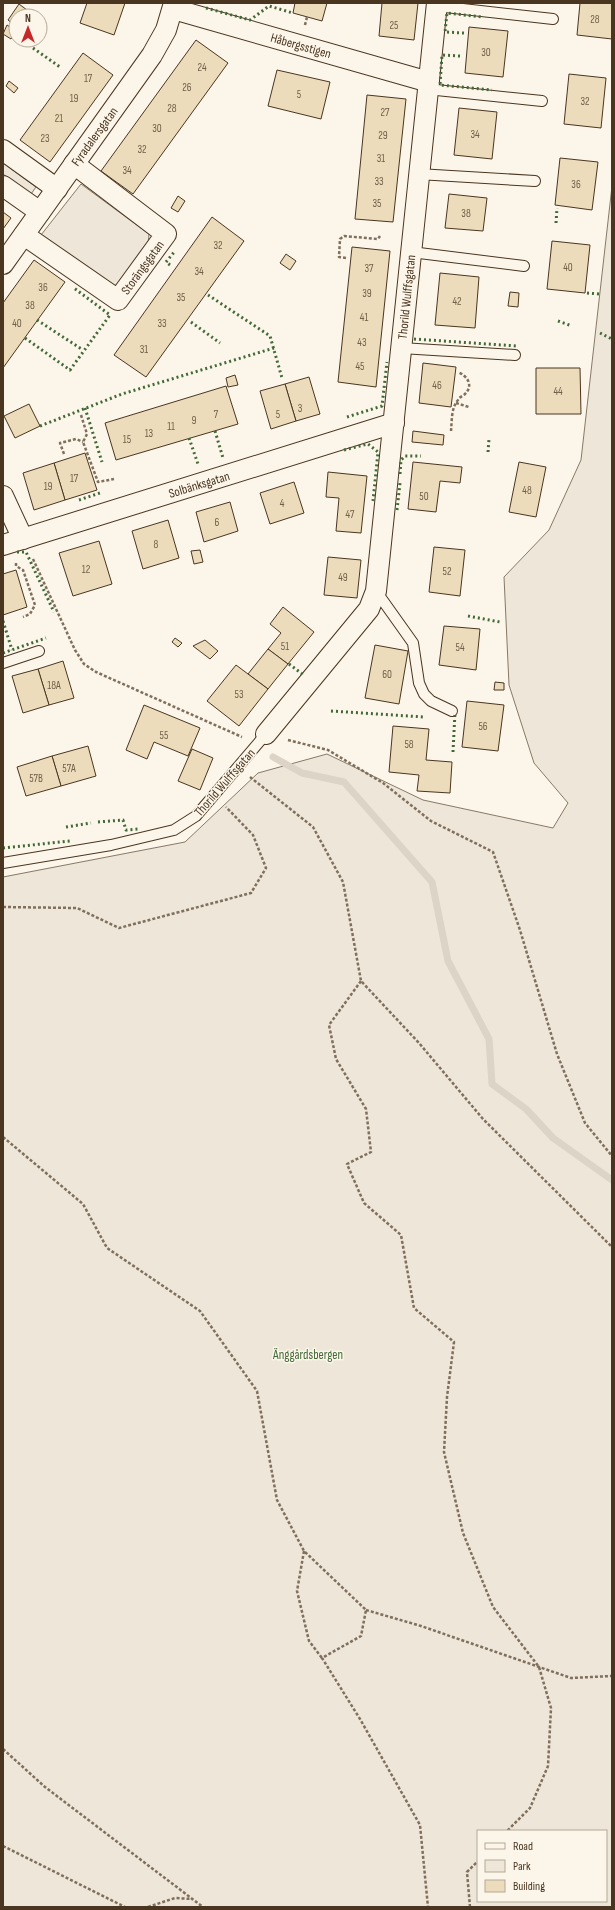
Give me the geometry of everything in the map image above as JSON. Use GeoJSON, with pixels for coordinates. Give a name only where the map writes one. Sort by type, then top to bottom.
{"type":"FeatureCollection","features":[{"type":"Feature","properties":{"kind":"street","name":"Thorild Wulffsgatan"},"geometry":{"type":"LineString","coordinates":[[266,734],[369,609],[376,591],[418,174],[437,4]]}},
{"type":"Feature","properties":{"kind":"street","name":"Håbergsstigen"},"geometry":{"type":"LineString","coordinates":[[173,6],[428,86]]}},
{"type":"Feature","properties":{"kind":"street","name":"Fyradalersgatan"},"geometry":{"type":"LineString","coordinates":[[3,264],[152,55],[166,30],[173,6]]}},
{"type":"Feature","properties":{"kind":"street"},"geometry":{"type":"LineString","coordinates":[[3,150],[57,188]]}},
{"type":"Feature","properties":{"kind":"street","name":"Storängsgatan"},"geometry":{"type":"LineString","coordinates":[[24,235],[118,300],[166,234],[74,164]]}},
{"type":"Feature","properties":{"kind":"street"},"geometry":{"type":"LineString","coordinates":[[3,186],[40,212]]}},
{"type":"Feature","properties":{"kind":"street","name":"Solbänksgatan"},"geometry":{"type":"LineString","coordinates":[[9,552],[23,538],[394,423]]}},
{"type":"Feature","properties":{"kind":"street"},"geometry":{"type":"LineString","coordinates":[[3,496],[23,538]]}},
{"type":"Feature","properties":{"kind":"lane"},"geometry":{"type":"LineString","coordinates":[[437,4],[553,19]]}},
{"type":"Feature","properties":{"kind":"lane"},"geometry":{"type":"LineString","coordinates":[[428,86],[542,101]]}},
{"type":"Feature","properties":{"kind":"lane"},"geometry":{"type":"LineString","coordinates":[[418,174],[535,181]]}},
{"type":"Feature","properties":{"kind":"lane"},"geometry":{"type":"LineString","coordinates":[[411,252],[524,266]]}},
{"type":"Feature","properties":{"kind":"lane"},"geometry":{"type":"LineString","coordinates":[[401,348],[515,355]]}},
{"type":"Feature","properties":{"kind":"lane"},"geometry":{"type":"LineString","coordinates":[[376,591],[413,643],[419,683],[424,694],[431,701],[452,711]]}},
{"type":"Feature","properties":{"kind":"lane"},"geometry":{"type":"LineString","coordinates":[[3,663],[39,651]]}},
{"type":"Feature","properties":{"kind":"lane","name":"Thorild Wulffsgatan"},"geometry":{"type":"LineString","coordinates":[[3,864],[111,845],[174,830],[196,816],[266,734]]}},
{"type":"Feature","properties":{"kind":"path"},"geometry":{"type":"LineString","coordinates":[[346,258],[339,257],[340,239],[344,236],[378,239],[380,236]]}},
{"type":"Feature","properties":{"kind":"path"},"geometry":{"type":"LineString","coordinates":[[451,431],[453,411],[457,400],[466,393],[469,386],[469,381],[465,375],[458,372]]}},
{"type":"Feature","properties":{"kind":"path"},"geometry":{"type":"LineString","coordinates":[[456,403],[469,407]]}},
{"type":"Feature","properties":{"kind":"path"},"geometry":{"type":"LineString","coordinates":[[81,415],[87,434],[83,442]]}},
{"type":"Feature","properties":{"kind":"path"},"geometry":{"type":"LineString","coordinates":[[64,454],[60,443],[76,439],[83,442],[98,482],[114,479]]}},
{"type":"Feature","properties":{"kind":"path"},"geometry":{"type":"LineString","coordinates":[[23,538],[75,650],[84,664],[96,672],[241,737],[266,734],[328,750],[383,782],[431,821],[493,852],[520,930],[557,1054],[585,1123],[612,1156]]}},
{"type":"Feature","properties":{"kind":"path"},"geometry":{"type":"LineString","coordinates":[[9,552],[16,566],[23,570],[35,605],[30,614],[23,617]]}},
{"type":"Feature","properties":{"kind":"path"},"geometry":{"type":"LineString","coordinates":[[237,767],[313,827],[343,882],[361,981],[419,1043],[483,1119],[612,1248]]}},
{"type":"Feature","properties":{"kind":"path"},"geometry":{"type":"LineString","coordinates":[[3,907],[77,908],[119,928],[251,893],[266,868],[253,835],[214,795]]}},
{"type":"Feature","properties":{"kind":"path"},"geometry":{"type":"LineString","coordinates":[[361,981],[329,1025],[336,1059],[366,1109],[371,1152],[348,1164],[364,1202],[401,1235],[414,1308],[454,1342],[447,1397],[444,1452],[463,1533],[494,1607],[539,1667],[552,1708],[548,1766],[530,1808],[508,1830]]}},
{"type":"Feature","properties":{"kind":"path"},"geometry":{"type":"LineString","coordinates":[[3,1137],[83,1204],[107,1248],[200,1311],[257,1391],[277,1500],[304,1551],[366,1610],[421,1626],[571,1678],[612,1676]]}},
{"type":"Feature","properties":{"kind":"path"},"geometry":{"type":"LineString","coordinates":[[304,1551],[297,1590],[309,1641],[322,1658],[360,1719],[420,1825],[428,1907]]}},
{"type":"Feature","properties":{"kind":"path"},"geometry":{"type":"LineString","coordinates":[[322,1658],[361,1636],[366,1610]]}},
{"type":"Feature","properties":{"kind":"path"},"geometry":{"type":"LineString","coordinates":[[3,1749],[44,1787],[202,1907]]}},
{"type":"Feature","properties":{"kind":"path"},"geometry":{"type":"LineString","coordinates":[[3,1846],[125,1907]]}},
{"type":"Feature","properties":{"kind":"path"},"geometry":{"type":"LineString","coordinates":[[470,1907],[467,1872],[477,1862]]}},
{"type":"Feature","properties":{"kind":"path"},"geometry":{"type":"LineString","coordinates":[[148,1907],[175,1898],[192,1899]]}},
{"type":"Feature","properties":{"kind":"green space"},"geometry":{"type":"Polygon","coordinates":[[[3,163],[36,187],[31,194],[3,174],[3,163]]]}},
{"type":"Feature","properties":{"kind":"green space"},"geometry":{"type":"Polygon","coordinates":[[[81,184],[149,234],[148,246],[121,284],[113,286],[41,235],[81,184]]]}},
{"type":"Feature","properties":{"kind":"green space","name":"Änggårdsbergen"},"geometry":{"type":"Polygon","coordinates":[[[612,186],[612,1907],[3,1907],[3,877],[185,842],[258,773],[327,754],[423,800],[553,828],[568,803],[534,763],[509,685],[504,577],[549,530],[581,460],[612,186]]]}},
{"type":"Feature","properties":{"kind":"building"},"geometry":{"type":"Polygon","coordinates":[[[87,3],[125,3],[114,35],[80,23],[87,3]]]}},
{"type":"Feature","properties":{"kind":"building"},"geometry":{"type":"Polygon","coordinates":[[[295,3],[327,3],[322,21],[293,13],[295,3]]]}},
{"type":"Feature","properties":{"kind":"building"},"geometry":{"type":"Polygon","coordinates":[[[382,3],[418,3],[414,40],[379,36],[382,3]]]}},
{"type":"Feature","properties":{"kind":"building"},"geometry":{"type":"Polygon","coordinates":[[[580,3],[612,3],[612,39],[577,35],[580,3]]]}},
{"type":"Feature","properties":{"kind":"building"},"geometry":{"type":"Polygon","coordinates":[[[19,4],[24,8],[16,8],[19,4]]]}},
{"type":"Feature","properties":{"kind":"building"},"geometry":{"type":"Polygon","coordinates":[[[7,25],[8,37],[3,34],[7,25]]]}},
{"type":"Feature","properties":{"kind":"building"},"geometry":{"type":"Polygon","coordinates":[[[469,27],[508,31],[503,77],[465,73],[469,27]]]}},
{"type":"Feature","properties":{"kind":"building"},"geometry":{"type":"Polygon","coordinates":[[[196,40],[228,63],[133,194],[101,171],[196,40]]]}},
{"type":"Feature","properties":{"kind":"building"},"geometry":{"type":"Polygon","coordinates":[[[83,53],[113,75],[50,162],[20,140],[83,53]]]}},
{"type":"Feature","properties":{"kind":"building"},"geometry":{"type":"Polygon","coordinates":[[[277,70],[330,82],[321,119],[268,106],[277,70]]]}},
{"type":"Feature","properties":{"kind":"building"},"geometry":{"type":"Polygon","coordinates":[[[569,74],[606,78],[601,128],[564,124],[569,74]]]}},
{"type":"Feature","properties":{"kind":"building"},"geometry":{"type":"Polygon","coordinates":[[[9,81],[18,88],[14,93],[6,86],[9,81]]]}},
{"type":"Feature","properties":{"kind":"building"},"geometry":{"type":"Polygon","coordinates":[[[367,95],[406,99],[393,222],[355,219],[367,95]]]}},
{"type":"Feature","properties":{"kind":"building"},"geometry":{"type":"Polygon","coordinates":[[[459,108],[497,112],[492,159],[454,155],[459,108]]]}},
{"type":"Feature","properties":{"kind":"building"},"geometry":{"type":"Polygon","coordinates":[[[560,158],[598,162],[592,210],[555,205],[560,158]]]}},
{"type":"Feature","properties":{"kind":"building"},"geometry":{"type":"Polygon","coordinates":[[[449,194],[487,198],[483,231],[445,228],[449,194]]]}},
{"type":"Feature","properties":{"kind":"building"},"geometry":{"type":"Polygon","coordinates":[[[178,196],[185,201],[178,212],[171,208],[178,196]]]}},
{"type":"Feature","properties":{"kind":"building"},"geometry":{"type":"Polygon","coordinates":[[[3,212],[11,218],[3,229],[3,212]]]}},
{"type":"Feature","properties":{"kind":"building"},"geometry":{"type":"Polygon","coordinates":[[[212,217],[244,241],[146,377],[114,355],[212,217]]]}},
{"type":"Feature","properties":{"kind":"building"},"geometry":{"type":"Polygon","coordinates":[[[552,241],[590,245],[585,293],[547,289],[552,241]]]}},
{"type":"Feature","properties":{"kind":"building"},"geometry":{"type":"Polygon","coordinates":[[[352,247],[390,251],[376,387],[338,382],[352,247]]]}},
{"type":"Feature","properties":{"kind":"building"},"geometry":{"type":"Polygon","coordinates":[[[286,254],[296,261],[290,270],[280,263],[286,254]]]}},
{"type":"Feature","properties":{"kind":"building"},"geometry":{"type":"Polygon","coordinates":[[[34,260],[65,282],[3,368],[3,303],[34,260]]]}},
{"type":"Feature","properties":{"kind":"building"},"geometry":{"type":"Polygon","coordinates":[[[440,273],[479,277],[475,328],[435,325],[440,273]]]}},
{"type":"Feature","properties":{"kind":"building"},"geometry":{"type":"Polygon","coordinates":[[[510,292],[519,293],[518,307],[508,306],[510,292]]]}},
{"type":"Feature","properties":{"kind":"building"},"geometry":{"type":"Polygon","coordinates":[[[423,363],[456,367],[451,407],[419,403],[423,363]]]}},
{"type":"Feature","properties":{"kind":"building"},"geometry":{"type":"Polygon","coordinates":[[[536,368],[580,368],[581,414],[536,414],[536,368]]]}},
{"type":"Feature","properties":{"kind":"building"},"geometry":{"type":"Polygon","coordinates":[[[235,375],[238,385],[228,387],[226,378],[235,375]]]}},
{"type":"Feature","properties":{"kind":"building"},"geometry":{"type":"Polygon","coordinates":[[[309,377],[320,414],[296,421],[285,384],[309,377]]]}},
{"type":"Feature","properties":{"kind":"building"},"geometry":{"type":"Polygon","coordinates":[[[285,384],[296,421],[271,429],[260,391],[285,384]]]}},
{"type":"Feature","properties":{"kind":"building"},"geometry":{"type":"Polygon","coordinates":[[[226,386],[238,424],[116,460],[105,423],[226,386]]]}},
{"type":"Feature","properties":{"kind":"building"},"geometry":{"type":"Polygon","coordinates":[[[29,404],[40,426],[15,438],[4,416],[29,404]]]}},
{"type":"Feature","properties":{"kind":"building"},"geometry":{"type":"Polygon","coordinates":[[[413,431],[444,435],[443,445],[412,442],[413,431]]]}},
{"type":"Feature","properties":{"kind":"building"},"geometry":{"type":"Polygon","coordinates":[[[85,453],[97,490],[65,500],[54,463],[85,453]]]}},
{"type":"Feature","properties":{"kind":"building"},"geometry":{"type":"Polygon","coordinates":[[[413,462],[462,467],[460,483],[440,481],[436,512],[408,509],[413,462]]]}},
{"type":"Feature","properties":{"kind":"building"},"geometry":{"type":"Polygon","coordinates":[[[519,462],[546,467],[536,517],[509,512],[519,462]]]}},
{"type":"Feature","properties":{"kind":"building"},"geometry":{"type":"Polygon","coordinates":[[[54,463],[65,500],[34,510],[23,473],[54,463]]]}},
{"type":"Feature","properties":{"kind":"building"},"geometry":{"type":"Polygon","coordinates":[[[328,472],[367,476],[361,533],[336,531],[339,498],[326,497],[328,472]]]}},
{"type":"Feature","properties":{"kind":"building"},"geometry":{"type":"Polygon","coordinates":[[[294,482],[304,513],[270,524],[260,493],[294,482]]]}},
{"type":"Feature","properties":{"kind":"building"},"geometry":{"type":"Polygon","coordinates":[[[230,502],[238,531],[204,542],[196,512],[230,502]]]}},
{"type":"Feature","properties":{"kind":"building"},"geometry":{"type":"Polygon","coordinates":[[[168,520],[179,558],[143,569],[132,531],[168,520]]]}},
{"type":"Feature","properties":{"kind":"building"},"geometry":{"type":"Polygon","coordinates":[[[99,541],[112,584],[73,596],[59,553],[99,541]]]}},
{"type":"Feature","properties":{"kind":"building"},"geometry":{"type":"Polygon","coordinates":[[[434,547],[465,550],[460,596],[429,592],[434,547]]]}},
{"type":"Feature","properties":{"kind":"building"},"geometry":{"type":"Polygon","coordinates":[[[200,550],[203,562],[194,564],[191,551],[200,550]]]}},
{"type":"Feature","properties":{"kind":"building"},"geometry":{"type":"Polygon","coordinates":[[[328,557],[361,560],[357,598],[324,595],[328,557]]]}},
{"type":"Feature","properties":{"kind":"building"},"geometry":{"type":"Polygon","coordinates":[[[16,570],[27,607],[3,615],[3,574],[16,570]]]}},
{"type":"Feature","properties":{"kind":"building"},"geometry":{"type":"Polygon","coordinates":[[[283,607],[314,632],[288,664],[268,649],[281,633],[270,624],[283,607]]]}},
{"type":"Feature","properties":{"kind":"building"},"geometry":{"type":"Polygon","coordinates":[[[444,626],[480,629],[476,670],[439,665],[444,626]]]}},
{"type":"Feature","properties":{"kind":"building"},"geometry":{"type":"Polygon","coordinates":[[[175,638],[182,643],[178,647],[172,642],[175,638]]]}},
{"type":"Feature","properties":{"kind":"building"},"geometry":{"type":"Polygon","coordinates":[[[205,640],[218,651],[210,659],[193,646],[205,640]]]}},
{"type":"Feature","properties":{"kind":"building"},"geometry":{"type":"Polygon","coordinates":[[[375,645],[408,651],[399,704],[365,698],[375,645]]]}},
{"type":"Feature","properties":{"kind":"building"},"geometry":{"type":"Polygon","coordinates":[[[268,649],[288,664],[268,689],[248,674],[268,649]]]}},
{"type":"Feature","properties":{"kind":"building"},"geometry":{"type":"Polygon","coordinates":[[[63,661],[74,698],[49,705],[38,669],[63,661]]]}},
{"type":"Feature","properties":{"kind":"building"},"geometry":{"type":"Polygon","coordinates":[[[236,665],[268,689],[239,726],[207,701],[236,665]]]}},
{"type":"Feature","properties":{"kind":"building"},"geometry":{"type":"Polygon","coordinates":[[[38,669],[49,705],[23,713],[12,676],[38,669]]]}},
{"type":"Feature","properties":{"kind":"building"},"geometry":{"type":"Polygon","coordinates":[[[495,682],[504,683],[504,690],[494,690],[495,682]]]}},
{"type":"Feature","properties":{"kind":"building"},"geometry":{"type":"Polygon","coordinates":[[[467,701],[504,705],[498,751],[462,747],[467,701]]]}},
{"type":"Feature","properties":{"kind":"building"},"geometry":{"type":"Polygon","coordinates":[[[144,705],[200,728],[188,756],[154,742],[147,759],[126,750],[144,705]]]}},
{"type":"Feature","properties":{"kind":"building"},"geometry":{"type":"Polygon","coordinates":[[[393,726],[429,729],[426,760],[452,762],[450,793],[417,791],[419,775],[389,772],[393,726]]]}},
{"type":"Feature","properties":{"kind":"building"},"geometry":{"type":"Polygon","coordinates":[[[88,746],[96,776],[61,786],[52,756],[88,746]]]}},
{"type":"Feature","properties":{"kind":"building"},"geometry":{"type":"Polygon","coordinates":[[[192,749],[213,758],[200,790],[178,781],[192,749]]]}},
{"type":"Feature","properties":{"kind":"building"},"geometry":{"type":"Polygon","coordinates":[[[52,756],[61,786],[26,796],[17,767],[52,756]]]}},
{"type":"Feature","properties":{"kind":"waterway"},"geometry":{"type":"LineString","coordinates":[[273,757],[302,773],[344,782],[432,882],[448,961],[489,1039],[492,1084],[526,1109],[553,1138],[612,1180]]}},
{"type":"Feature","properties":{"kind":"hedge"},"geometry":{"type":"LineString","coordinates":[[206,8],[250,20],[269,6],[293,13]]}},
{"type":"Feature","properties":{"kind":"hedge"},"geometry":{"type":"LineString","coordinates":[[464,33],[445,32],[447,13],[482,17]]}},
{"type":"Feature","properties":{"kind":"hedge"},"geometry":{"type":"LineString","coordinates":[[33,48],[60,67]]}},
{"type":"Feature","properties":{"kind":"hedge"},"geometry":{"type":"LineString","coordinates":[[460,56],[442,55],[440,85],[492,90]]}},
{"type":"Feature","properties":{"kind":"hedge"},"geometry":{"type":"LineString","coordinates":[[556,223],[557,208]]}},
{"type":"Feature","properties":{"kind":"hedge"},"geometry":{"type":"LineString","coordinates":[[170,265],[166,262],[175,251]]}},
{"type":"Feature","properties":{"kind":"hedge"},"geometry":{"type":"LineString","coordinates":[[25,338],[70,370],[110,315],[74,288]]}},
{"type":"Feature","properties":{"kind":"hedge"},"geometry":{"type":"LineString","coordinates":[[587,293],[600,294]]}},
{"type":"Feature","properties":{"kind":"hedge"},"geometry":{"type":"LineString","coordinates":[[208,295],[270,336],[282,378]]}},
{"type":"Feature","properties":{"kind":"hedge"},"geometry":{"type":"LineString","coordinates":[[37,320],[83,350]]}},
{"type":"Feature","properties":{"kind":"hedge"},"geometry":{"type":"LineString","coordinates":[[558,321],[572,326]]}},
{"type":"Feature","properties":{"kind":"hedge"},"geometry":{"type":"LineString","coordinates":[[191,322],[220,343]]}},
{"type":"Feature","properties":{"kind":"hedge"},"geometry":{"type":"LineString","coordinates":[[600,333],[612,339]]}},
{"type":"Feature","properties":{"kind":"hedge"},"geometry":{"type":"LineString","coordinates":[[414,339],[517,346]]}},
{"type":"Feature","properties":{"kind":"hedge"},"geometry":{"type":"LineString","coordinates":[[40,426],[122,394],[274,348]]}},
{"type":"Feature","properties":{"kind":"hedge"},"geometry":{"type":"LineString","coordinates":[[347,417],[382,406],[387,362]]}},
{"type":"Feature","properties":{"kind":"hedge"},"geometry":{"type":"LineString","coordinates":[[85,408],[102,462]]}},
{"type":"Feature","properties":{"kind":"hedge"},"geometry":{"type":"LineString","coordinates":[[215,431],[223,458]]}},
{"type":"Feature","properties":{"kind":"hedge"},"geometry":{"type":"LineString","coordinates":[[189,438],[198,464]]}},
{"type":"Feature","properties":{"kind":"hedge"},"geometry":{"type":"LineString","coordinates":[[488,452],[489,439]]}},
{"type":"Feature","properties":{"kind":"hedge"},"geometry":{"type":"LineString","coordinates":[[344,450],[368,444],[378,452],[373,501]]}},
{"type":"Feature","properties":{"kind":"hedge"},"geometry":{"type":"LineString","coordinates":[[400,474],[401,460],[405,456],[421,456]]}},
{"type":"Feature","properties":{"kind":"hedge"},"geometry":{"type":"LineString","coordinates":[[397,510],[400,483]]}},
{"type":"Feature","properties":{"kind":"hedge"},"geometry":{"type":"LineString","coordinates":[[79,500],[100,493]]}},
{"type":"Feature","properties":{"kind":"hedge"},"geometry":{"type":"LineString","coordinates":[[17,552],[26,552],[54,612]]}},
{"type":"Feature","properties":{"kind":"hedge"},"geometry":{"type":"LineString","coordinates":[[468,616],[500,622]]}},
{"type":"Feature","properties":{"kind":"hedge"},"geometry":{"type":"LineString","coordinates":[[3,621],[12,650]]}},
{"type":"Feature","properties":{"kind":"hedge"},"geometry":{"type":"LineString","coordinates":[[3,653],[46,638]]}},
{"type":"Feature","properties":{"kind":"hedge"},"geometry":{"type":"LineString","coordinates":[[289,664],[305,676]]}},
{"type":"Feature","properties":{"kind":"hedge"},"geometry":{"type":"LineString","coordinates":[[331,711],[424,717]]}},
{"type":"Feature","properties":{"kind":"hedge"},"geometry":{"type":"LineString","coordinates":[[453,752],[455,712]]}},
{"type":"Feature","properties":{"kind":"hedge"},"geometry":{"type":"LineString","coordinates":[[98,822],[123,820],[126,830],[139,829]]}},
{"type":"Feature","properties":{"kind":"hedge"},"geometry":{"type":"LineString","coordinates":[[66,827],[91,823]]}},
{"type":"Feature","properties":{"kind":"hedge"},"geometry":{"type":"LineString","coordinates":[[3,848],[70,841]]}}]}
